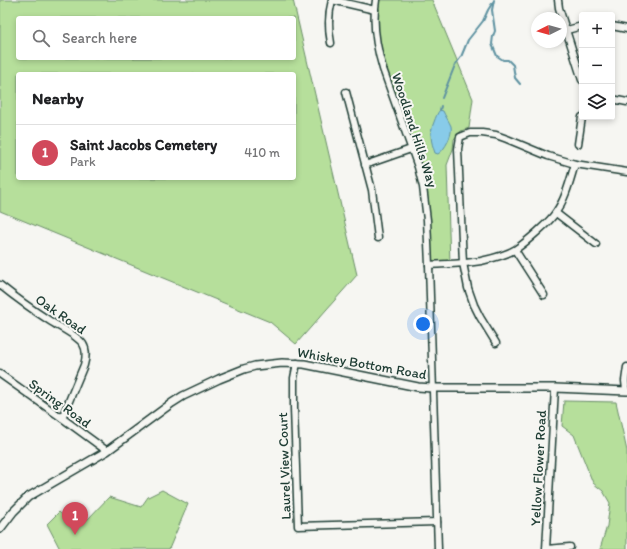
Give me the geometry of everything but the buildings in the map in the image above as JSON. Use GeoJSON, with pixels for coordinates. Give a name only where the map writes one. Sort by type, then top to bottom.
{"type":"FeatureCollection","features":[{"type":"Feature","properties":{"kind":"street"},"geometry":{"type":"LineString","coordinates":[[330,43],[328,21],[332,0],[375,10]]}},
{"type":"Feature","properties":{"kind":"street","name":"Woodland Hills Way"},"geometry":{"type":"LineString","coordinates":[[376,0],[375,41],[378,55],[418,167],[423,187],[427,220],[432,388]]}},
{"type":"Feature","properties":{"kind":"street"},"geometry":{"type":"LineString","coordinates":[[558,0],[561,12]]}},
{"type":"Feature","properties":{"kind":"street"},"geometry":{"type":"LineString","coordinates":[[579,27],[567,30],[579,70]]}},
{"type":"Feature","properties":{"kind":"street"},"geometry":{"type":"LineString","coordinates":[[615,27],[627,29]]}},
{"type":"Feature","properties":{"kind":"street"},"geometry":{"type":"LineString","coordinates":[[346,92],[372,190],[378,238]]}},
{"type":"Feature","properties":{"kind":"street"},"geometry":{"type":"LineString","coordinates":[[615,100],[627,102]]}},
{"type":"Feature","properties":{"kind":"street"},"geometry":{"type":"LineString","coordinates":[[578,144],[582,120]]}},
{"type":"Feature","properties":{"kind":"street"},"geometry":{"type":"LineString","coordinates":[[496,343],[474,305],[468,288],[463,263],[458,150],[460,137],[470,133],[496,135],[548,156],[575,164],[627,172]]}},
{"type":"Feature","properties":{"kind":"street"},"geometry":{"type":"LineString","coordinates":[[365,165],[411,149]]}},
{"type":"Feature","properties":{"kind":"street"},"geometry":{"type":"LineString","coordinates":[[429,265],[463,263],[488,259],[515,250],[556,213],[570,182],[575,164]]}},
{"type":"Feature","properties":{"kind":"street"},"geometry":{"type":"LineString","coordinates":[[556,213],[596,244]]}},
{"type":"Feature","properties":{"kind":"street"},"geometry":{"type":"LineString","coordinates":[[515,250],[544,295]]}},
{"type":"Feature","properties":{"kind":"street","name":"Oak Road"},"geometry":{"type":"LineString","coordinates":[[0,285],[36,312],[69,332],[82,343],[85,349],[86,357],[84,365],[62,418]]}},
{"type":"Feature","properties":{"kind":"street","name":"Whiskey Bottom Road"},"geometry":{"type":"LineString","coordinates":[[0,529],[13,512],[28,497],[107,451],[172,402],[219,379],[255,366],[297,363],[418,387],[432,388],[554,388],[626,390]]}},
{"type":"Feature","properties":{"kind":"street","name":"Laurel View Court"},"geometry":{"type":"LineString","coordinates":[[297,363],[294,378],[294,408],[298,526],[437,522]]}},
{"type":"Feature","properties":{"kind":"street"},"geometry":{"type":"LineString","coordinates":[[626,390],[625,381],[627,367]]}},
{"type":"Feature","properties":{"kind":"street","name":"Spring Road"},"geometry":{"type":"LineString","coordinates":[[0,374],[107,451]]}},
{"type":"Feature","properties":{"kind":"street"},"geometry":{"type":"LineString","coordinates":[[432,388],[438,549]]}},
{"type":"Feature","properties":{"kind":"street","name":"Yellow Flower Road"},"geometry":{"type":"LineString","coordinates":[[554,388],[546,549],[570,547]]}},
{"type":"Feature","properties":{"kind":"green space"},"geometry":{"type":"Polygon","coordinates":[[[0,0],[293,0],[357,275],[296,344],[270,322],[0,211],[0,0]]]}},
{"type":"Feature","properties":{"kind":"green space"},"geometry":{"type":"Polygon","coordinates":[[[376,0],[432,0],[473,99],[469,128],[461,131],[454,139],[453,149],[447,165],[450,264],[429,265],[423,187],[383,69],[374,25],[376,0]]]}},
{"type":"Feature","properties":{"kind":"green space"},"geometry":{"type":"Polygon","coordinates":[[[564,401],[616,402],[627,451],[627,549],[600,549],[607,526],[610,503],[603,491],[593,483],[574,435],[562,426],[564,401]]]}},
{"type":"Feature","properties":{"kind":"green space"},"geometry":{"type":"Polygon","coordinates":[[[162,490],[188,504],[169,549],[60,549],[47,524],[59,512],[69,521],[88,519],[109,497],[141,507],[148,497],[162,490]]]}},
{"type":"Feature","properties":{"kind":"water"},"geometry":{"type":"Polygon","coordinates":[[[440,110],[443,111],[451,126],[451,133],[448,142],[438,154],[435,153],[431,134],[432,126],[440,110]]]}},
{"type":"Feature","properties":{"kind":"waterway"},"geometry":{"type":"LineString","coordinates":[[494,0],[492,10],[495,31],[492,44],[497,56],[503,60],[508,60],[513,65],[515,78],[520,84]]}},
{"type":"Feature","properties":{"kind":"waterway"},"geometry":{"type":"LineString","coordinates":[[442,98],[455,65],[461,57],[468,40],[483,21],[493,2]]}},
{"type":"Feature","properties":{"kind":"waterway"},"geometry":{"type":"LineString","coordinates":[[440,110],[441,106]]}},
{"type":"Feature","properties":{"kind":"place","name":"Saint Jacobs Cemetery"},"geometry":{"type":"Point","coordinates":[75,535]}}]}
